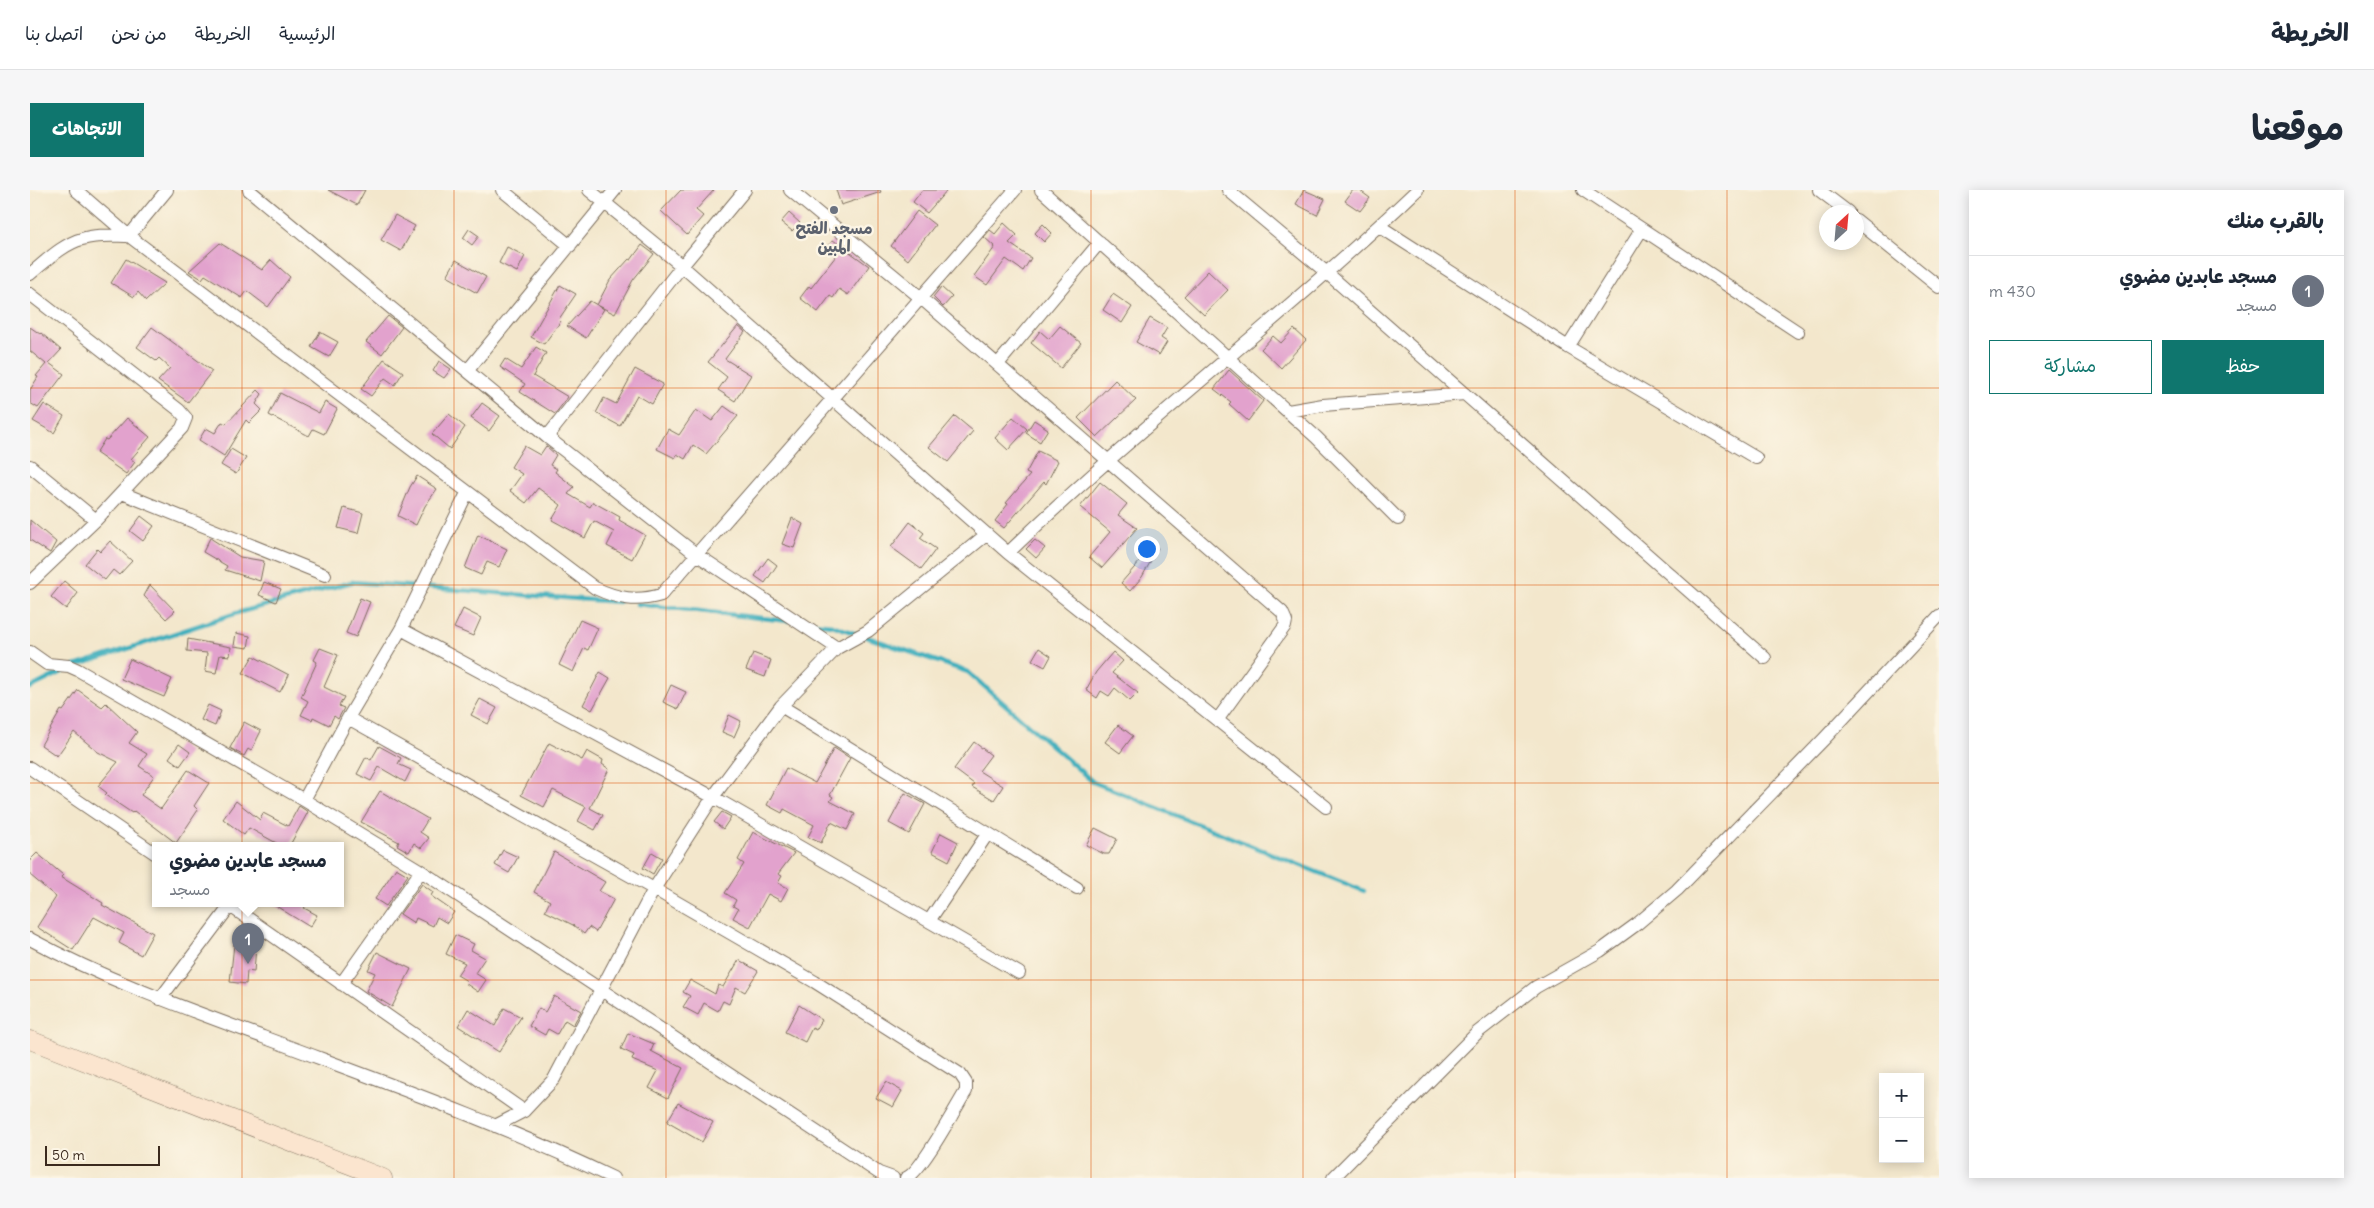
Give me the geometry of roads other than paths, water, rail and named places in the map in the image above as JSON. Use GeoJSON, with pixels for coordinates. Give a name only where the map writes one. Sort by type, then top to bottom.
{"type":"FeatureCollection","features":[{"type":"Feature","properties":{"kind":"street"},"geometry":{"type":"LineString","coordinates":[[76,190],[129,236],[595,588],[613,596],[647,600],[661,595],[832,398],[922,298],[1011,191]]}},
{"type":"Feature","properties":{"kind":"street"},"geometry":{"type":"LineString","coordinates":[[129,236],[166,190]]}},
{"type":"Feature","properties":{"kind":"street"},"geometry":{"type":"LineString","coordinates":[[249,190],[547,437],[696,554],[837,648]]}},
{"type":"Feature","properties":{"kind":"street"},"geometry":{"type":"LineString","coordinates":[[502,190],[570,246]]}},
{"type":"Feature","properties":{"kind":"street"},"geometry":{"type":"LineString","coordinates":[[589,190],[682,266],[1008,553],[1326,807]]}},
{"type":"Feature","properties":{"kind":"street"},"geometry":{"type":"LineString","coordinates":[[468,370],[615,190]]}},
{"type":"Feature","properties":{"kind":"street"},"geometry":{"type":"LineString","coordinates":[[547,437],[682,266],[745,190]]}},
{"type":"Feature","properties":{"kind":"street"},"geometry":{"type":"LineString","coordinates":[[790,190],[922,298],[1282,612],[1286,620],[1285,626],[1218,719]]}},
{"type":"Feature","properties":{"kind":"street"},"geometry":{"type":"LineString","coordinates":[[1041,190],[1288,411],[1398,519]]}},
{"type":"Feature","properties":{"kind":"street"},"geometry":{"type":"LineString","coordinates":[[1228,190],[1327,273],[1765,658]]}},
{"type":"Feature","properties":{"kind":"street"},"geometry":{"type":"LineString","coordinates":[[1008,553],[1108,460],[1327,273],[1416,190]]}},
{"type":"Feature","properties":{"kind":"street"},"geometry":{"type":"LineString","coordinates":[[1583,190],[1798,332]]}},
{"type":"Feature","properties":{"kind":"street"},"geometry":{"type":"LineString","coordinates":[[1819,190],[1839,205]]}},
{"type":"Feature","properties":{"kind":"street"},"geometry":{"type":"LineString","coordinates":[[1379,226],[1568,347],[1756,458]]}},
{"type":"Feature","properties":{"kind":"street"},"geometry":{"type":"LineString","coordinates":[[1864,226],[1939,287]]}},
{"type":"Feature","properties":{"kind":"street"},"geometry":{"type":"LineString","coordinates":[[1568,347],[1642,229]]}},
{"type":"Feature","properties":{"kind":"street"},"geometry":{"type":"LineString","coordinates":[[30,274],[63,248],[81,239],[102,236],[129,236]]}},
{"type":"Feature","properties":{"kind":"street"},"geometry":{"type":"LineString","coordinates":[[998,364],[1100,242]]}},
{"type":"Feature","properties":{"kind":"street"},"geometry":{"type":"LineString","coordinates":[[30,294],[179,410],[186,418],[182,428],[122,493],[30,584]]}},
{"type":"Feature","properties":{"kind":"street"},"geometry":{"type":"LineString","coordinates":[[1288,411],[1350,403],[1465,394]]}},
{"type":"Feature","properties":{"kind":"street"},"geometry":{"type":"LineString","coordinates":[[30,466],[96,520]]}},
{"type":"Feature","properties":{"kind":"street"},"geometry":{"type":"LineString","coordinates":[[304,800],[348,718],[401,629],[467,492]]}},
{"type":"Feature","properties":{"kind":"street"},"geometry":{"type":"LineString","coordinates":[[122,493],[325,575]]}},
{"type":"Feature","properties":{"kind":"street"},"geometry":{"type":"LineString","coordinates":[[495,1126],[524,1111],[554,1079],[654,889],[713,797],[781,706],[837,648],[868,630],[987,534]]}},
{"type":"Feature","properties":{"kind":"street"},"geometry":{"type":"LineString","coordinates":[[1333,1178],[1478,1032],[1536,987],[1600,951],[1637,924],[1676,890],[1825,738],[1930,623],[1939,616]]}},
{"type":"Feature","properties":{"kind":"street"},"geometry":{"type":"LineString","coordinates":[[401,629],[713,797],[1020,973]]}},
{"type":"Feature","properties":{"kind":"street"},"geometry":{"type":"LineString","coordinates":[[30,652],[47,664],[69,666],[78,670],[304,800],[421,871],[602,989],[880,1176],[893,1178]]}},
{"type":"Feature","properties":{"kind":"street"},"geometry":{"type":"LineString","coordinates":[[781,706],[1077,888]]}},
{"type":"Feature","properties":{"kind":"street"},"geometry":{"type":"LineString","coordinates":[[348,718],[654,889],[815,982],[960,1074],[966,1083],[966,1091],[928,1154],[911,1177],[906,1178]]}},
{"type":"Feature","properties":{"kind":"street"},"geometry":{"type":"LineString","coordinates":[[30,768],[152,851]]}},
{"type":"Feature","properties":{"kind":"street"},"geometry":{"type":"LineString","coordinates":[[929,921],[988,833]]}},
{"type":"Feature","properties":{"kind":"street"},"geometry":{"type":"LineString","coordinates":[[342,984],[421,871]]}},
{"type":"Feature","properties":{"kind":"street"},"geometry":{"type":"LineString","coordinates":[[160,999],[226,907]]}},
{"type":"Feature","properties":{"kind":"street"},"geometry":{"type":"LineString","coordinates":[[232,907],[524,1111]]}},
{"type":"Feature","properties":{"kind":"street"},"geometry":{"type":"LineString","coordinates":[[30,939],[160,999],[495,1126],[560,1152],[613,1178]]}},
{"type":"Feature","properties":{"kind":"street"},"geometry":{"type":"LineString","coordinates":[[30,1040],[383,1178]]}},
{"type":"Feature","properties":{"kind":"waterway"},"geometry":{"type":"LineString","coordinates":[[75,666],[237,613],[352,582],[619,602]]}},
{"type":"Feature","properties":{"kind":"waterway"},"geometry":{"type":"LineString","coordinates":[[637,604],[788,621]]}},
{"type":"Feature","properties":{"kind":"waterway"},"geometry":{"type":"LineString","coordinates":[[806,622],[832,625],[857,634]]}},
{"type":"Feature","properties":{"kind":"waterway"},"geometry":{"type":"LineString","coordinates":[[864,636],[968,672],[1093,782],[1364,891]]}},
{"type":"Feature","properties":{"kind":"waterway"},"geometry":{"type":"LineString","coordinates":[[30,688],[68,669]]}},
{"type":"Feature","properties":{"kind":"place","name":"مسجد الفتح المبين"},"geometry":{"type":"Point","coordinates":[834,210]}},
{"type":"Feature","properties":{"kind":"place","name":"مسجد عابدين مضوي"},"geometry":{"type":"Point","coordinates":[248,964]}}]}
